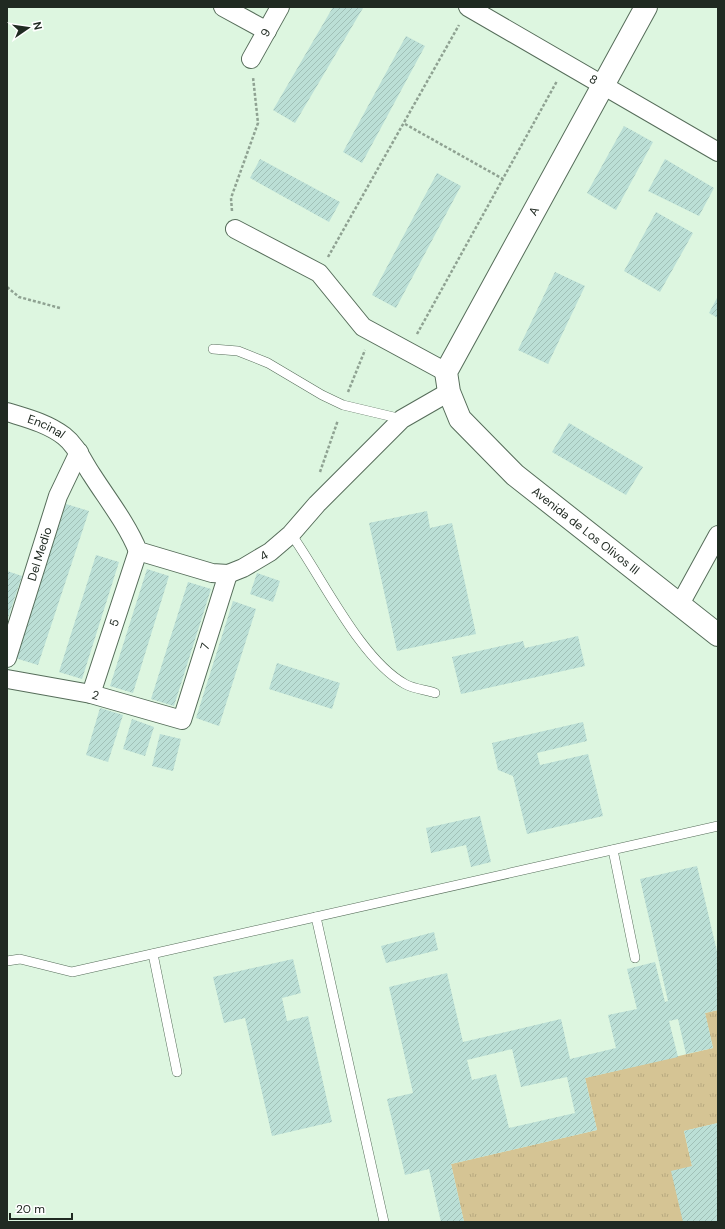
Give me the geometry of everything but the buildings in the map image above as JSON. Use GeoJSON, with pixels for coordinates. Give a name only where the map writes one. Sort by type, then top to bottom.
{"type":"FeatureCollection","features":[{"type":"Feature","properties":{"kind":"street"},"geometry":{"type":"LineString","coordinates":[[223,7],[267,31]]}},
{"type":"Feature","properties":{"kind":"street","name":"9"},"geometry":{"type":"LineString","coordinates":[[251,59],[280,7]]}},
{"type":"Feature","properties":{"kind":"street","name":"8"},"geometry":{"type":"LineString","coordinates":[[468,7],[718,152]]}},
{"type":"Feature","properties":{"kind":"street","name":"A"},"geometry":{"type":"LineString","coordinates":[[448,382],[603,85],[646,7]]}},
{"type":"Feature","properties":{"kind":"street"},"geometry":{"type":"LineString","coordinates":[[235,230],[319,274],[363,326],[408,350],[448,382]]}},
{"type":"Feature","properties":{"kind":"street","name":"Avenida de Los Olivos III"},"geometry":{"type":"LineString","coordinates":[[448,382],[460,419],[515,475],[679,606],[718,635]]}},
{"type":"Feature","properties":{"kind":"street","name":"4"},"geometry":{"type":"LineString","coordinates":[[138,551],[212,573],[228,574],[243,568],[270,552],[291,534],[317,504],[402,419],[448,382]]}},
{"type":"Feature","properties":{"kind":"street","name":"Encinal"},"geometry":{"type":"LineString","coordinates":[[7,412],[45,425],[64,436],[79,452]]}},
{"type":"Feature","properties":{"kind":"street"},"geometry":{"type":"LineString","coordinates":[[79,452],[91,474],[132,535],[138,551]]}},
{"type":"Feature","properties":{"kind":"street","name":"Del Medio"},"geometry":{"type":"LineString","coordinates":[[7,658],[58,496],[79,452]]}},
{"type":"Feature","properties":{"kind":"street"},"geometry":{"type":"LineString","coordinates":[[679,606],[718,535]]}},
{"type":"Feature","properties":{"kind":"street","name":"5"},"geometry":{"type":"LineString","coordinates":[[90,694],[138,551]]}},
{"type":"Feature","properties":{"kind":"street","name":"7"},"geometry":{"type":"LineString","coordinates":[[182,720],[228,574]]}},
{"type":"Feature","properties":{"kind":"street","name":"2"},"geometry":{"type":"LineString","coordinates":[[7,679],[90,694],[182,720]]}},
{"type":"Feature","properties":{"kind":"lane"},"geometry":{"type":"LineString","coordinates":[[213,349],[238,351],[268,363],[322,395],[343,405],[402,419]]}},
{"type":"Feature","properties":{"kind":"lane"},"geometry":{"type":"LineString","coordinates":[[291,534],[366,648],[389,674],[407,685],[435,693]]}},
{"type":"Feature","properties":{"kind":"lane"},"geometry":{"type":"LineString","coordinates":[[7,962],[20,959],[72,972],[718,826]]}},
{"type":"Feature","properties":{"kind":"lane"},"geometry":{"type":"LineString","coordinates":[[613,850],[636,958]]}},
{"type":"Feature","properties":{"kind":"lane"},"geometry":{"type":"LineString","coordinates":[[316,917],[384,1222]]}},
{"type":"Feature","properties":{"kind":"lane"},"geometry":{"type":"LineString","coordinates":[[153,954],[177,1072]]}},
{"type":"Feature","properties":{"kind":"path"},"geometry":{"type":"LineString","coordinates":[[319,274],[405,124],[468,7]]}},
{"type":"Feature","properties":{"kind":"path"},"geometry":{"type":"LineString","coordinates":[[235,230],[231,198],[258,123],[251,59]]}},
{"type":"Feature","properties":{"kind":"path"},"geometry":{"type":"LineString","coordinates":[[408,350],[566,64]]}},
{"type":"Feature","properties":{"kind":"path"},"geometry":{"type":"LineString","coordinates":[[405,124],[503,179]]}},
{"type":"Feature","properties":{"kind":"path"},"geometry":{"type":"LineString","coordinates":[[7,288],[19,297],[60,308]]}},
{"type":"Feature","properties":{"kind":"green space"},"geometry":{"type":"Polygon","coordinates":[[[718,1010],[718,1123],[684,1131],[692,1166],[683,1222],[464,1222],[451,1164],[597,1130],[585,1078],[713,1048],[705,1013],[718,1010]]]}}]}
